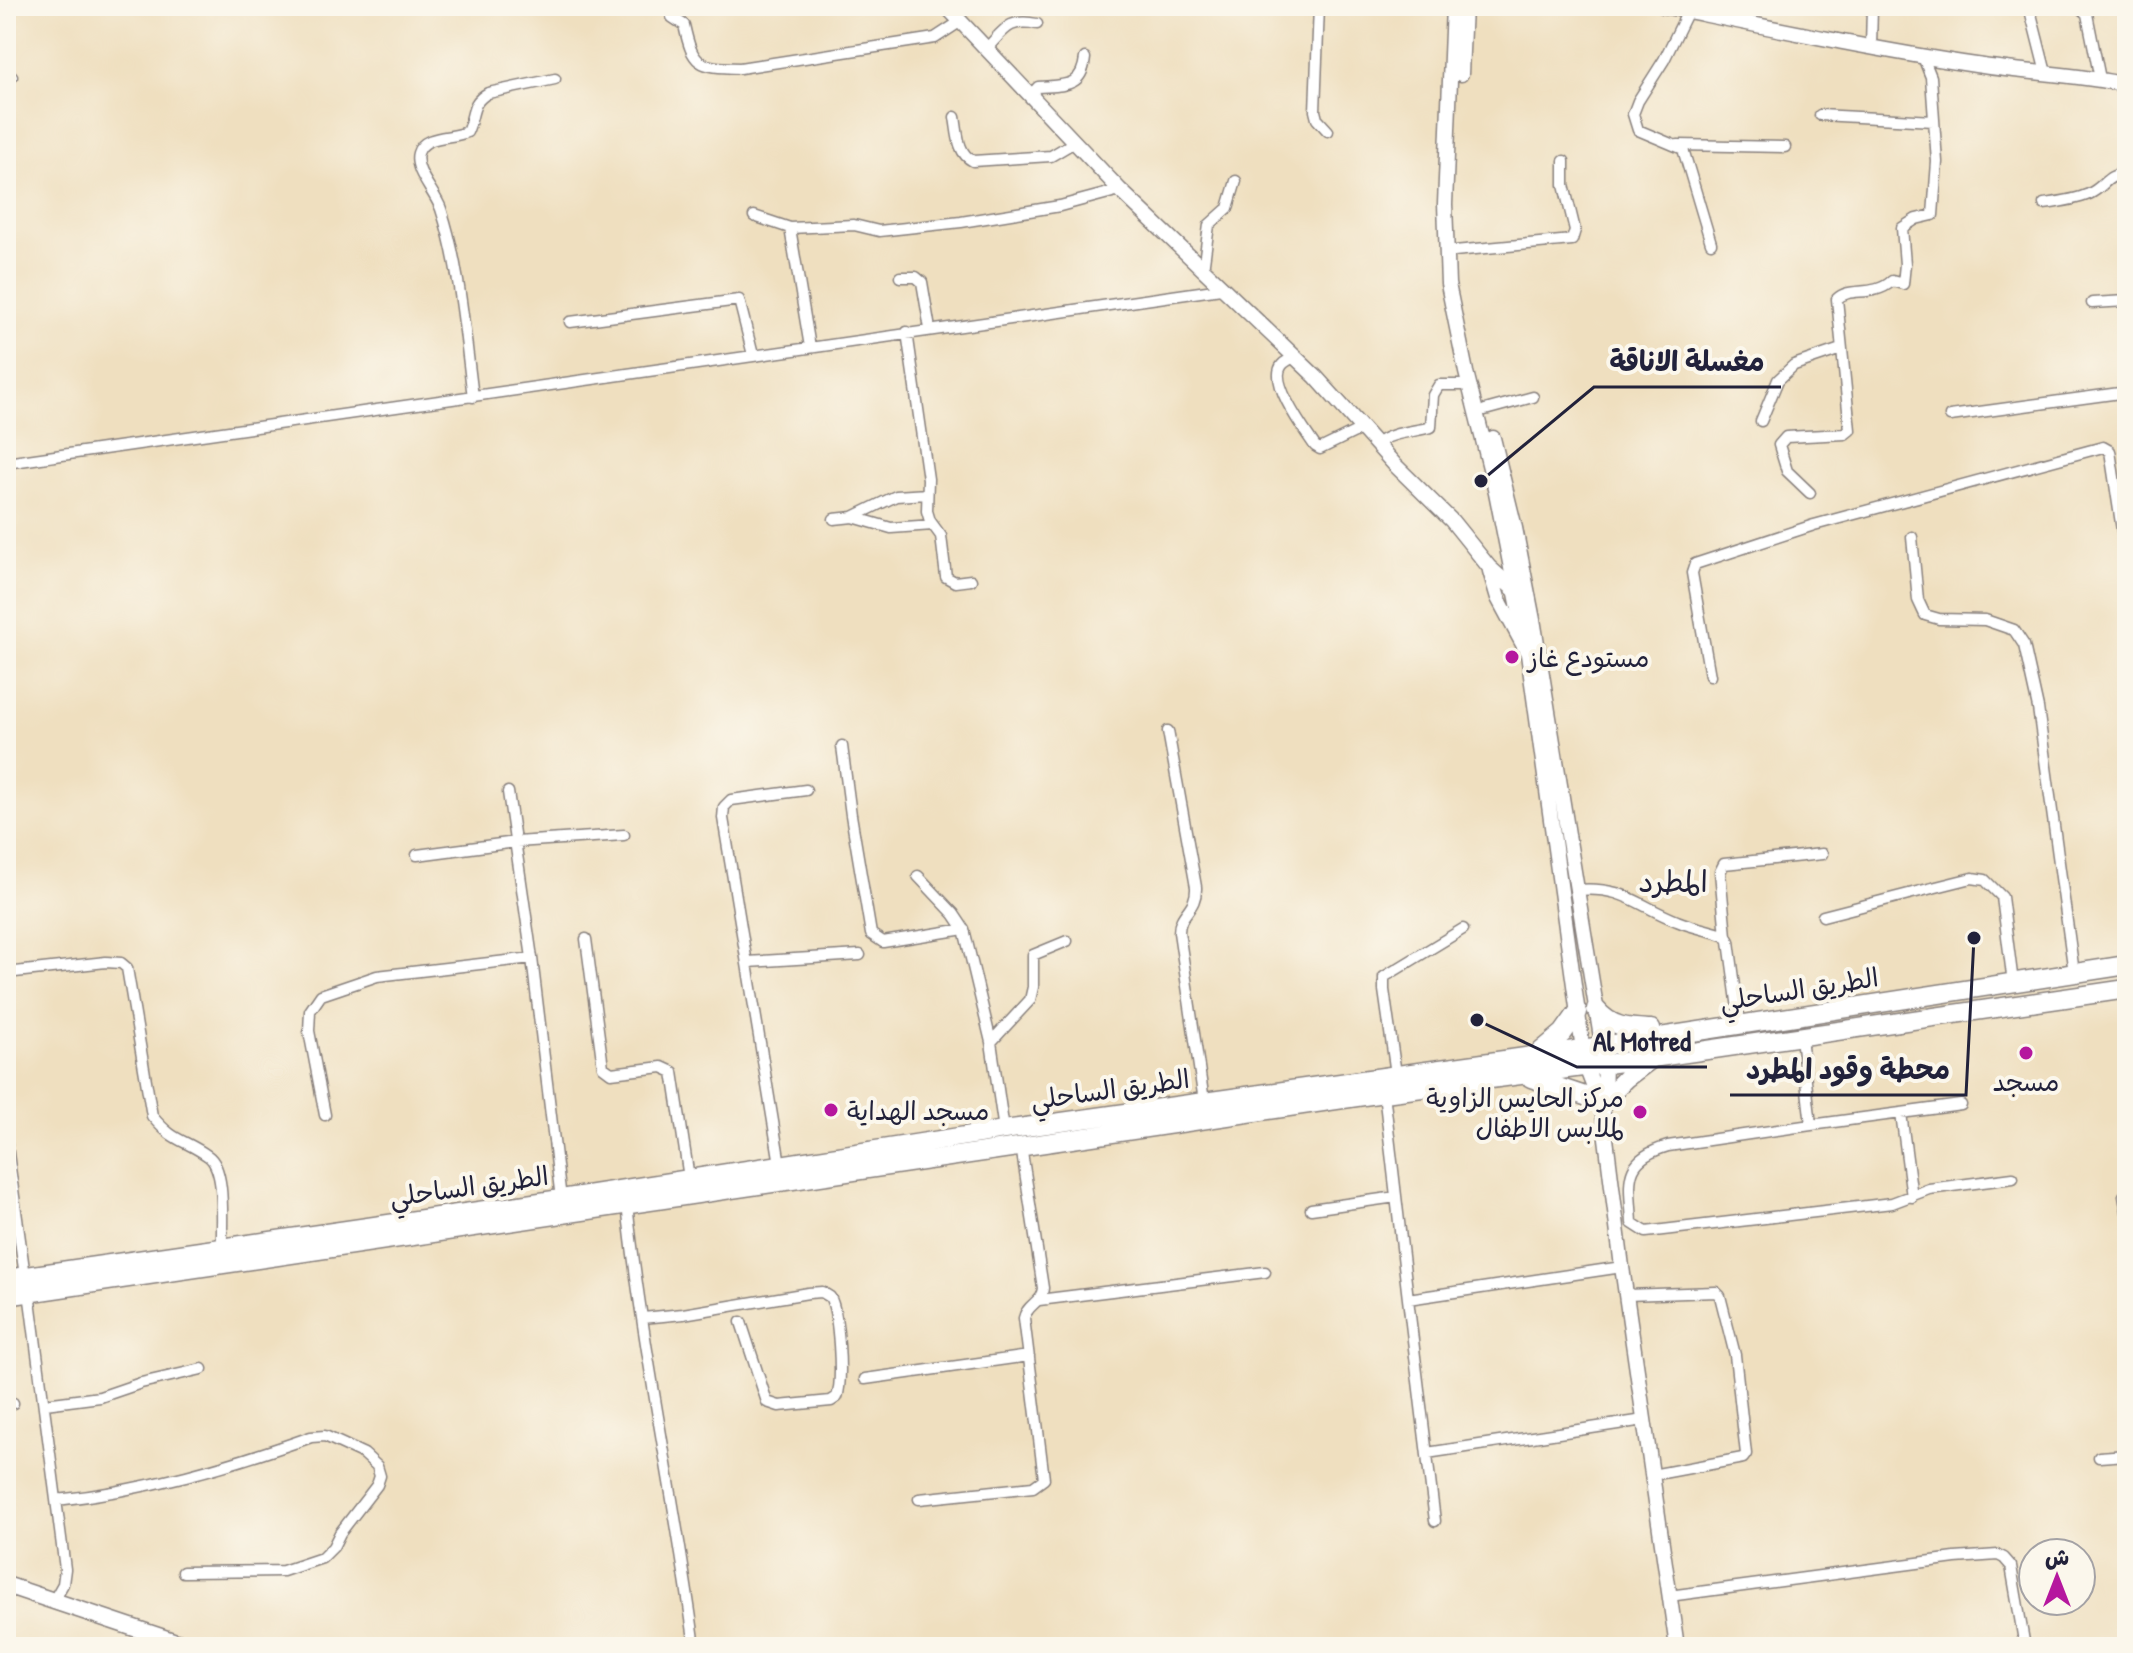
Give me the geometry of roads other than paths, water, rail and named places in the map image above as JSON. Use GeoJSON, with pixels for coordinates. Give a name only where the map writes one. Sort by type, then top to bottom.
{"type":"FeatureCollection","features":[{"type":"Feature","properties":{"kind":"highway","name":"الطريق الساحلي"},"geometry":{"type":"LineString","coordinates":[[20,1282],[627,1204],[1384,1093],[1524,1076],[1673,1034],[2127,965]]}},
{"type":"Feature","properties":{"kind":"highway","name":"الطريق الساحلي"},"geometry":{"type":"LineString","coordinates":[[6,1296],[20,1282],[222,1248],[1204,1101],[1537,1055],[1652,1058],[2127,989]]}},
{"type":"Feature","properties":{"kind":"highway"},"geometry":{"type":"LineString","coordinates":[[1537,1055],[1587,1010],[1627,1028],[1663,1030],[1673,1034]]}},
{"type":"Feature","properties":{"kind":"highway"},"geometry":{"type":"LineString","coordinates":[[1524,1076],[1601,1102],[1652,1058]]}},
{"type":"Feature","properties":{"kind":"main road"},"geometry":{"type":"LineString","coordinates":[[946,6],[1073,143],[1221,289],[1316,377],[1452,521],[1489,567],[1523,597]]}},
{"type":"Feature","properties":{"kind":"main road"},"geometry":{"type":"LineString","coordinates":[[1453,6],[1449,204],[1458,300],[1515,528],[1528,654],[1601,1102],[1677,1647]]}},
{"type":"Feature","properties":{"kind":"main road"},"geometry":{"type":"LineString","coordinates":[[1464,6],[1445,243],[1450,302],[1523,597],[1576,890],[1587,1010]]}},
{"type":"Feature","properties":{"kind":"main road"},"geometry":{"type":"LineString","coordinates":[[1663,6],[1688,11],[1724,12],[1871,48],[1923,57],[2127,85]]}},
{"type":"Feature","properties":{"kind":"main road"},"geometry":{"type":"LineString","coordinates":[[1489,567],[1498,598],[1528,654]]}},
{"type":"Feature","properties":{"kind":"main road"},"geometry":{"type":"LineString","coordinates":[[6,1585],[191,1647]]}},
{"type":"Feature","properties":{"kind":"street"},"geometry":{"type":"LineString","coordinates":[[1319,6],[1315,115],[1328,131]]}},
{"type":"Feature","properties":{"kind":"street"},"geometry":{"type":"LineString","coordinates":[[1871,48],[1872,6]]}},
{"type":"Feature","properties":{"kind":"street"},"geometry":{"type":"LineString","coordinates":[[2029,6],[2046,73]]}},
{"type":"Feature","properties":{"kind":"street"},"geometry":{"type":"LineString","coordinates":[[2065,6],[2079,7],[2087,14],[2100,79]]}},
{"type":"Feature","properties":{"kind":"street"},"geometry":{"type":"LineString","coordinates":[[1688,11],[1670,50],[1638,101],[1633,114],[1638,130],[1678,145],[1785,147]]}},
{"type":"Feature","properties":{"kind":"street"},"geometry":{"type":"LineString","coordinates":[[672,17],[684,25],[690,51],[699,63],[719,68],[740,68],[935,38],[961,21]]}},
{"type":"Feature","properties":{"kind":"street"},"geometry":{"type":"LineString","coordinates":[[987,48],[1011,23],[1037,24]]}},
{"type":"Feature","properties":{"kind":"street"},"geometry":{"type":"LineString","coordinates":[[1810,493],[1787,471],[1779,445],[1786,437],[1845,434],[1850,430],[1837,305],[1839,297],[1873,292],[1892,281],[1903,284],[1902,228],[1916,219],[1933,215],[1937,175],[1934,121],[1931,77],[1923,57]]}},
{"type":"Feature","properties":{"kind":"street"},"geometry":{"type":"LineString","coordinates":[[1031,95],[1038,87],[1078,79],[1084,73],[1085,58]]}},
{"type":"Feature","properties":{"kind":"street"},"geometry":{"type":"LineString","coordinates":[[473,397],[452,256],[441,209],[419,166],[417,155],[430,140],[467,132],[472,108],[478,98],[488,93],[555,79]]}},
{"type":"Feature","properties":{"kind":"street"},"geometry":{"type":"LineString","coordinates":[[1820,115],[1934,121]]}},
{"type":"Feature","properties":{"kind":"street"},"geometry":{"type":"LineString","coordinates":[[955,117],[964,156],[973,161],[1051,156],[1073,143]]}},
{"type":"Feature","properties":{"kind":"street"},"geometry":{"type":"LineString","coordinates":[[1678,145],[1687,157],[1711,243]]}},
{"type":"Feature","properties":{"kind":"street"},"geometry":{"type":"LineString","coordinates":[[1454,251],[1572,240],[1575,230],[1564,185],[1564,161]]}},
{"type":"Feature","properties":{"kind":"street"},"geometry":{"type":"LineString","coordinates":[[2044,204],[2081,197],[2094,192],[2112,175],[2127,173]]}},
{"type":"Feature","properties":{"kind":"street"},"geometry":{"type":"LineString","coordinates":[[1203,270],[1209,225],[1228,208],[1236,181]]}},
{"type":"Feature","properties":{"kind":"street"},"geometry":{"type":"LineString","coordinates":[[754,216],[790,228],[842,225],[892,230],[1060,206],[1120,190]]}},
{"type":"Feature","properties":{"kind":"street"},"geometry":{"type":"LineString","coordinates":[[790,228],[810,347]]}},
{"type":"Feature","properties":{"kind":"street"},"geometry":{"type":"LineString","coordinates":[[900,277],[916,277],[922,282],[930,329]]}},
{"type":"Feature","properties":{"kind":"street"},"geometry":{"type":"LineString","coordinates":[[6,463],[1221,289]]}},
{"type":"Feature","properties":{"kind":"street"},"geometry":{"type":"LineString","coordinates":[[570,322],[739,300],[753,355]]}},
{"type":"Feature","properties":{"kind":"street"},"geometry":{"type":"LineString","coordinates":[[2092,303],[2127,301]]}},
{"type":"Feature","properties":{"kind":"street"},"geometry":{"type":"LineString","coordinates":[[907,332],[928,479],[927,511],[941,536],[946,577],[955,582],[971,580]]}},
{"type":"Feature","properties":{"kind":"street"},"geometry":{"type":"LineString","coordinates":[[1761,421],[1778,380],[1794,365],[1841,349]]}},
{"type":"Feature","properties":{"kind":"street"},"geometry":{"type":"LineString","coordinates":[[1293,357],[1282,365],[1278,375],[1283,393],[1315,446],[1320,449],[1363,428]]}},
{"type":"Feature","properties":{"kind":"street"},"geometry":{"type":"LineString","coordinates":[[1377,444],[1385,437],[1431,427],[1433,395],[1439,385],[1469,385]]}},
{"type":"Feature","properties":{"kind":"street"},"geometry":{"type":"LineString","coordinates":[[1950,416],[2127,392]]}},
{"type":"Feature","properties":{"kind":"street"},"geometry":{"type":"LineString","coordinates":[[1485,410],[1533,397]]}},
{"type":"Feature","properties":{"kind":"street"},"geometry":{"type":"LineString","coordinates":[[1710,676],[1692,573],[1695,564],[1814,525],[1956,485],[2103,447],[2110,451],[2127,563]]}},
{"type":"Feature","properties":{"kind":"street"},"geometry":{"type":"LineString","coordinates":[[834,519],[853,517],[896,496],[927,494]]}},
{"type":"Feature","properties":{"kind":"street"},"geometry":{"type":"LineString","coordinates":[[853,517],[891,528],[933,525]]}},
{"type":"Feature","properties":{"kind":"street"},"geometry":{"type":"LineString","coordinates":[[1912,537],[1918,600],[1925,615],[1939,619],[1985,620],[2014,630],[2024,645],[2038,708],[2074,973]]}},
{"type":"Feature","properties":{"kind":"street"},"geometry":{"type":"LineString","coordinates":[[6,580],[6,601]]}},
{"type":"Feature","properties":{"kind":"street"},"geometry":{"type":"LineString","coordinates":[[1168,731],[1196,887],[1195,902],[1179,924],[1179,932],[1204,1101]]}},
{"type":"Feature","properties":{"kind":"street"},"geometry":{"type":"LineString","coordinates":[[842,746],[871,934],[883,942],[964,929]]}},
{"type":"Feature","properties":{"kind":"street"},"geometry":{"type":"LineString","coordinates":[[780,1164],[724,807],[731,800],[806,790]]}},
{"type":"Feature","properties":{"kind":"street"},"geometry":{"type":"LineString","coordinates":[[508,792],[561,1199]]}},
{"type":"Feature","properties":{"kind":"street"},"geometry":{"type":"LineString","coordinates":[[417,855],[516,842],[624,835]]}},
{"type":"Feature","properties":{"kind":"street"},"geometry":{"type":"LineString","coordinates":[[1740,1024],[1726,936],[1720,872],[1724,864],[1822,854]]}},
{"type":"Feature","properties":{"kind":"street"},"geometry":{"type":"LineString","coordinates":[[918,876],[964,929],[991,1042],[1004,1130]]}},
{"type":"Feature","properties":{"kind":"street"},"geometry":{"type":"LineString","coordinates":[[1823,916],[1972,878],[1985,880],[2002,897],[2013,983]]}},
{"type":"Feature","properties":{"kind":"street"},"geometry":{"type":"LineString","coordinates":[[1576,890],[1600,888],[1617,892],[1677,921],[1726,936]]}},
{"type":"Feature","properties":{"kind":"street"},"geometry":{"type":"LineString","coordinates":[[1396,1074],[1384,977],[1463,929]]}},
{"type":"Feature","properties":{"kind":"street"},"geometry":{"type":"LineString","coordinates":[[586,939],[603,1067],[611,1073],[662,1067],[673,1072],[689,1178]]}},
{"type":"Feature","properties":{"kind":"street"},"geometry":{"type":"LineString","coordinates":[[991,1042],[1030,1000],[1033,955],[1067,941]]}},
{"type":"Feature","properties":{"kind":"street"},"geometry":{"type":"LineString","coordinates":[[747,962],[860,955]]}},
{"type":"Feature","properties":{"kind":"street"},"geometry":{"type":"LineString","coordinates":[[325,1115],[309,1031],[310,1011],[321,995],[377,976],[532,958]]}},
{"type":"Feature","properties":{"kind":"street"},"geometry":{"type":"LineString","coordinates":[[6,973],[106,962],[121,963],[127,968],[152,1116],[166,1133],[209,1156],[219,1168],[222,1248]]}},
{"type":"Feature","properties":{"kind":"street"},"geometry":{"type":"LineString","coordinates":[[1801,1037],[1811,1125]]}},
{"type":"Feature","properties":{"kind":"street"},"geometry":{"type":"LineString","coordinates":[[1384,1093],[1435,1521]]}},
{"type":"Feature","properties":{"kind":"street"},"geometry":{"type":"LineString","coordinates":[[1961,1105],[1668,1146],[1648,1152],[1634,1164],[1630,1183],[1632,1223],[1646,1232],[1892,1203],[1929,1189],[2013,1178]]}},
{"type":"Feature","properties":{"kind":"street"},"geometry":{"type":"LineString","coordinates":[[1901,1113],[1912,1197]]}},
{"type":"Feature","properties":{"kind":"street"},"geometry":{"type":"LineString","coordinates":[[6,1139],[20,1282],[45,1404],[65,1575],[54,1600]]}},
{"type":"Feature","properties":{"kind":"street"},"geometry":{"type":"LineString","coordinates":[[919,1499],[1033,1487],[1044,1479],[1025,1312],[1039,1300],[1043,1288],[1021,1146]]}},
{"type":"Feature","properties":{"kind":"street"},"geometry":{"type":"LineString","coordinates":[[2124,1196],[2127,1212]]}},
{"type":"Feature","properties":{"kind":"street"},"geometry":{"type":"LineString","coordinates":[[1311,1209],[1396,1197]]}},
{"type":"Feature","properties":{"kind":"street"},"geometry":{"type":"LineString","coordinates":[[627,1204],[657,1423],[695,1647]]}},
{"type":"Feature","properties":{"kind":"street"},"geometry":{"type":"LineString","coordinates":[[1408,1299],[1622,1267]]}},
{"type":"Feature","properties":{"kind":"street"},"geometry":{"type":"LineString","coordinates":[[1039,1300],[1265,1272]]}},
{"type":"Feature","properties":{"kind":"street"},"geometry":{"type":"LineString","coordinates":[[643,1318],[822,1292],[830,1297],[836,1314],[840,1384],[837,1397],[831,1401],[779,1406],[767,1402],[741,1322]]}},
{"type":"Feature","properties":{"kind":"street"},"geometry":{"type":"LineString","coordinates":[[1626,1295],[1716,1292],[1720,1296],[1737,1368],[1746,1454],[1743,1458],[1652,1475]]}},
{"type":"Feature","properties":{"kind":"street"},"geometry":{"type":"LineString","coordinates":[[865,1379],[1029,1356]]}},
{"type":"Feature","properties":{"kind":"street"},"geometry":{"type":"LineString","coordinates":[[45,1404],[100,1397],[141,1383],[202,1369]]}},
{"type":"Feature","properties":{"kind":"street"},"geometry":{"type":"LineString","coordinates":[[1427,1453],[1644,1420]]}},
{"type":"Feature","properties":{"kind":"street"},"geometry":{"type":"LineString","coordinates":[[57,1500],[125,1490],[226,1466],[311,1437],[325,1436],[364,1454],[377,1466],[380,1476],[377,1485],[322,1558],[283,1571],[183,1572]]}},
{"type":"Feature","properties":{"kind":"street"},"geometry":{"type":"LineString","coordinates":[[2099,1457],[2127,1455]]}},
{"type":"Feature","properties":{"kind":"street"},"geometry":{"type":"LineString","coordinates":[[1669,1596],[1998,1555],[2011,1566],[2025,1647]]}},
{"type":"Feature","properties":{"kind":"place","name":"مغسلة الاناقة"},"geometry":{"type":"Point","coordinates":[1481,481]}},
{"type":"Feature","properties":{"kind":"place","name":"مستودع غاز"},"geometry":{"type":"Point","coordinates":[1512,657]}},
{"type":"Feature","properties":{"kind":"place","name":"محطة وقود المطرد"},"geometry":{"type":"Point","coordinates":[1974,938]}},
{"type":"Feature","properties":{"kind":"place","name":"Al Motred"},"geometry":{"type":"Point","coordinates":[1477,1020]}},
{"type":"Feature","properties":{"kind":"place","name":"مسجد"},"geometry":{"type":"Point","coordinates":[2026,1053]}},
{"type":"Feature","properties":{"kind":"place","name":"مسجد الهداية"},"geometry":{"type":"Point","coordinates":[831,1110]}},
{"type":"Feature","properties":{"kind":"place","name":"مركز الحايس الزاوية لملابس الاطفال"},"geometry":{"type":"Point","coordinates":[1640,1112]}},
{"type":"Feature","properties":{"kind":"district","name":"المطرد"},"geometry":{"type":"Point","coordinates":[1673,881]}}]}
